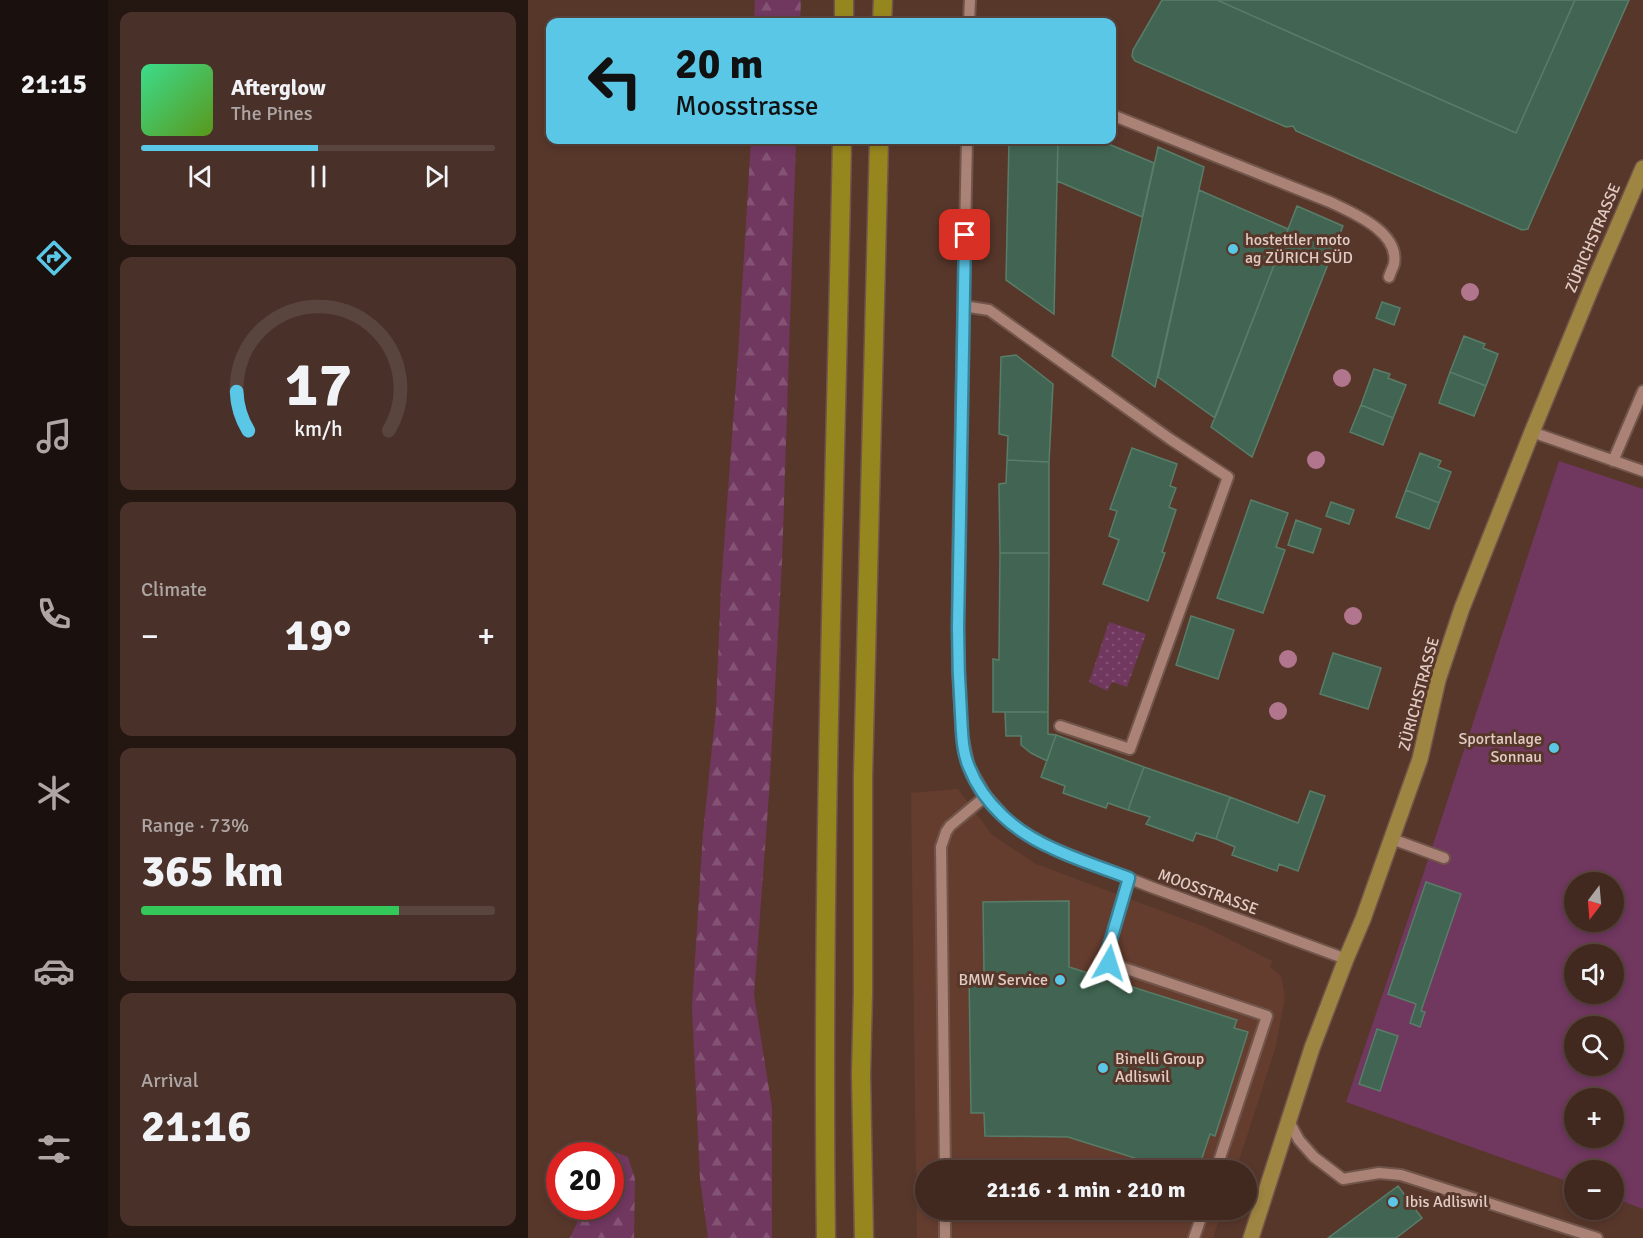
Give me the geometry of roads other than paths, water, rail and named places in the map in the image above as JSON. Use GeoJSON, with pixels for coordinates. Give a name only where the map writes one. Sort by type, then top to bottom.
{"type":"FeatureCollection","features":[{"type":"Feature","properties":{"kind":"highway"},"geometry":{"type":"LineString","coordinates":[[844,0],[844,18]]}},
{"type":"Feature","properties":{"kind":"highway"},"geometry":{"type":"LineString","coordinates":[[882,18],[883,0]]}},
{"type":"Feature","properties":{"kind":"highway"},"geometry":{"type":"LineString","coordinates":[[826,1238],[827,780],[842,144]]}},
{"type":"Feature","properties":{"kind":"highway"},"geometry":{"type":"LineString","coordinates":[[864,1238],[861,1074],[863,776],[879,144]]}},
{"type":"Feature","properties":{"kind":"highway"},"geometry":{"type":"LineString","coordinates":[[817,1238],[825,1181]]}},
{"type":"Feature","properties":{"kind":"main road","name":"ZÜRICHSTRASSE"},"geometry":{"type":"LineString","coordinates":[[1251,1238],[1312,1048],[1363,919],[1420,759],[1438,680],[1462,608],[1532,432],[1643,168]]}},
{"type":"Feature","properties":{"kind":"street"},"geometry":{"type":"LineString","coordinates":[[969,18],[970,0]]}},
{"type":"Feature","properties":{"kind":"street"},"geometry":{"type":"LineString","coordinates":[[1116,117],[1355,214],[1376,227],[1391,244],[1394,262],[1389,277]]}},
{"type":"Feature","properties":{"kind":"street","name":"MOOSSTRASSE"},"geometry":{"type":"LineString","coordinates":[[967,144],[958,561],[958,671],[964,751],[969,767],[986,796],[1009,822],[1052,848],[1346,959]]}},
{"type":"Feature","properties":{"kind":"street"},"geometry":{"type":"LineString","coordinates":[[963,306],[989,310],[1170,439],[1228,477],[1130,749],[1060,726]]}},
{"type":"Feature","properties":{"kind":"street"},"geometry":{"type":"LineString","coordinates":[[1613,461],[1643,391]]}},
{"type":"Feature","properties":{"kind":"street"},"geometry":{"type":"LineString","coordinates":[[1532,432],[1643,471]]}},
{"type":"Feature","properties":{"kind":"street"},"geometry":{"type":"LineString","coordinates":[[945,1160],[941,847],[950,826],[986,796]]}},
{"type":"Feature","properties":{"kind":"street"},"geometry":{"type":"LineString","coordinates":[[1392,839],[1444,858]]}},
{"type":"Feature","properties":{"kind":"street"},"geometry":{"type":"LineString","coordinates":[[1129,878],[1107,953],[1106,958],[1109,963],[1267,1016],[1219,1160]]}},
{"type":"Feature","properties":{"kind":"street"},"geometry":{"type":"LineString","coordinates":[[1288,1120],[1299,1140],[1314,1157],[1343,1179],[1379,1173],[1401,1176],[1597,1238]]}},
{"type":"Feature","properties":{"kind":"street"},"geometry":{"type":"LineString","coordinates":[[945,1220],[945,1238]]}},
{"type":"Feature","properties":{"kind":"street"},"geometry":{"type":"LineString","coordinates":[[1194,1238],[1200,1220]]}},
{"type":"Feature","properties":{"kind":"place","name":"hostettler moto ag ZÜRICH SÜD"},"geometry":{"type":"Point","coordinates":[1233,249]}},
{"type":"Feature","properties":{"kind":"place","name":"Sportanlage Sonnau"},"geometry":{"type":"Point","coordinates":[1554,748]}},
{"type":"Feature","properties":{"kind":"place","name":"BMW Service"},"geometry":{"type":"Point","coordinates":[1060,980]}},
{"type":"Feature","properties":{"kind":"place","name":"Binelli Group Adliswil"},"geometry":{"type":"Point","coordinates":[1103,1068]}},
{"type":"Feature","properties":{"kind":"place","name":"Ibis Adliswil"},"geometry":{"type":"Point","coordinates":[1393,1202]}}]}
